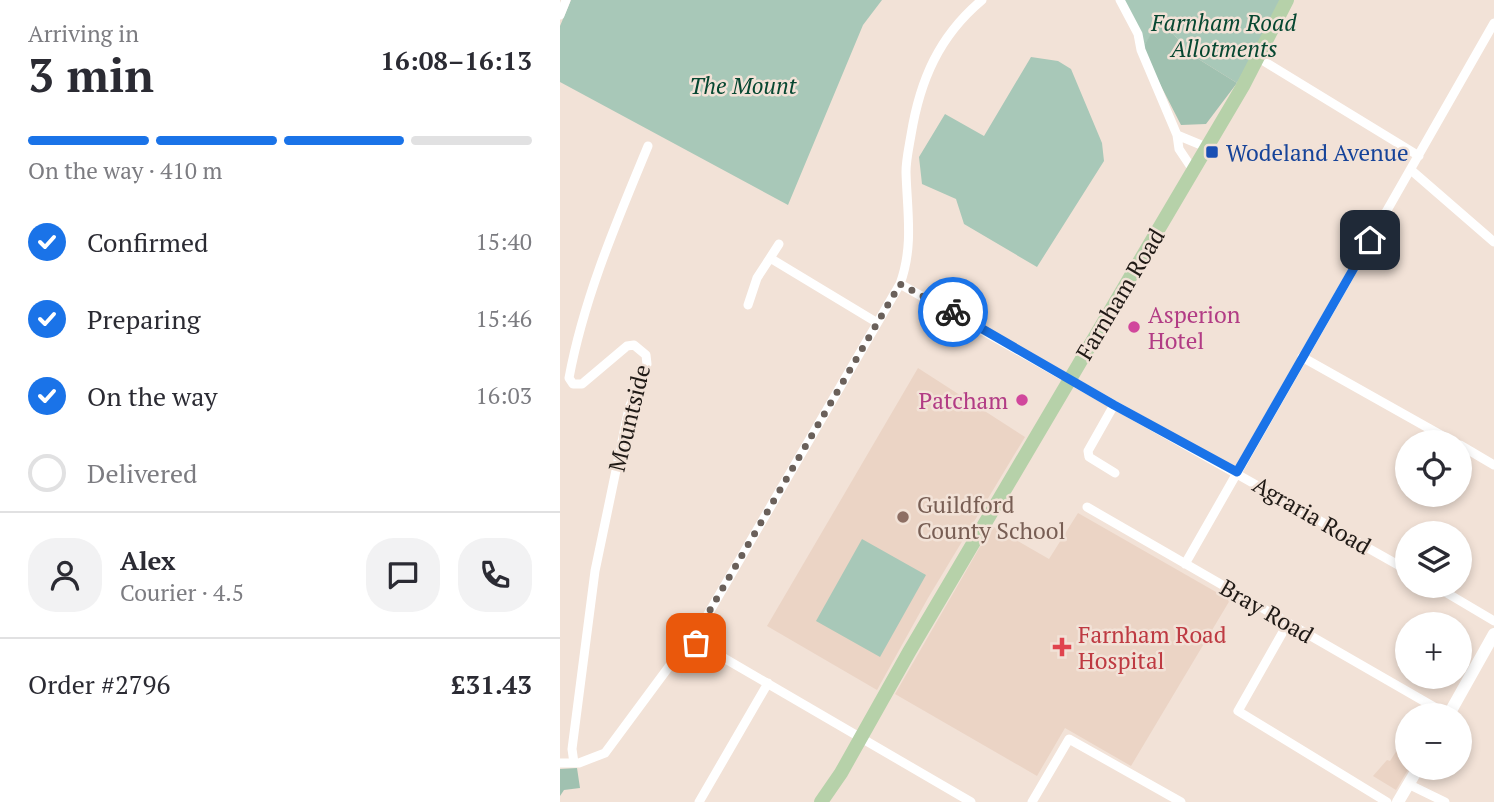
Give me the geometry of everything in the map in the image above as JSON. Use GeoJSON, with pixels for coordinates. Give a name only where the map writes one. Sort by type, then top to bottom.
{"type":"FeatureCollection","features":[{"type":"Feature","properties":{"kind":"main road","name":"Farnham Road"},"geometry":{"type":"LineString","coordinates":[[821,802],[861,739],[895,675],[1193,170],[1287,0]]}},
{"type":"Feature","properties":{"kind":"street"},"geometry":{"type":"LineString","coordinates":[[560,15],[566,0]]}},
{"type":"Feature","properties":{"kind":"street"},"geometry":{"type":"LineString","coordinates":[[560,763],[586,761],[605,753],[682,649],[694,640],[900,284],[910,237],[906,168],[916,108],[935,57],[960,19],[982,0]]}},
{"type":"Feature","properties":{"kind":"street"},"geometry":{"type":"LineString","coordinates":[[1121,0],[1138,34],[1177,135],[1179,149],[1193,170]]}},
{"type":"Feature","properties":{"kind":"street"},"geometry":{"type":"LineString","coordinates":[[1185,564],[1494,23]]}},
{"type":"Feature","properties":{"kind":"street"},"geometry":{"type":"LineString","coordinates":[[1256,57],[1419,156]]}},
{"type":"Feature","properties":{"kind":"street"},"geometry":{"type":"LineString","coordinates":[[1177,135],[1206,147]]}},
{"type":"Feature","properties":{"kind":"street","name":"Mountside"},"geometry":{"type":"LineString","coordinates":[[574,763],[572,749],[595,571],[629,408],[647,364],[646,355],[634,345],[627,346],[582,384],[573,383],[569,378],[576,337],[607,246],[648,146]]}},
{"type":"Feature","properties":{"kind":"street"},"geometry":{"type":"LineString","coordinates":[[1411,170],[1494,242]]}},
{"type":"Feature","properties":{"kind":"street"},"geometry":{"type":"LineString","coordinates":[[748,304],[757,278],[779,244]]}},
{"type":"Feature","properties":{"kind":"street"},"geometry":{"type":"LineString","coordinates":[[770,258],[876,322]]}},
{"type":"Feature","properties":{"kind":"street","name":"Agraria Road"},"geometry":{"type":"LineString","coordinates":[[900,284],[1395,563]]}},
{"type":"Feature","properties":{"kind":"street"},"geometry":{"type":"LineString","coordinates":[[1301,357],[1432,430]]}},
{"type":"Feature","properties":{"kind":"street"},"geometry":{"type":"LineString","coordinates":[[1114,405],[1088,451],[1089,457],[1115,473]]}},
{"type":"Feature","properties":{"kind":"street"},"geometry":{"type":"LineString","coordinates":[[1472,452],[1494,465]]}},
{"type":"Feature","properties":{"kind":"street","name":"Bray Road"},"geometry":{"type":"LineString","coordinates":[[1087,508],[1427,703]]}},
{"type":"Feature","properties":{"kind":"street"},"geometry":{"type":"LineString","coordinates":[[1455,598],[1494,621]]}},
{"type":"Feature","properties":{"kind":"street"},"geometry":{"type":"LineString","coordinates":[[1288,623],[1238,711],[1387,802]]}},
{"type":"Feature","properties":{"kind":"street"},"geometry":{"type":"LineString","coordinates":[[1455,703],[1494,634]]}},
{"type":"Feature","properties":{"kind":"street"},"geometry":{"type":"LineString","coordinates":[[694,640],[964,800]]}},
{"type":"Feature","properties":{"kind":"street"},"geometry":{"type":"LineString","coordinates":[[699,802],[768,683]]}},
{"type":"Feature","properties":{"kind":"street"},"geometry":{"type":"LineString","coordinates":[[1032,802],[1069,739],[1181,802]]}},
{"type":"Feature","properties":{"kind":"street"},"geometry":{"type":"LineString","coordinates":[[1398,802],[1410,780]]}},
{"type":"Feature","properties":{"kind":"street"},"geometry":{"type":"LineString","coordinates":[[1408,784],[1445,802]]}},
{"type":"Feature","properties":{"kind":"shaded area","name":"Guildford County School"},"geometry":{"type":"Polygon","coordinates":[[[918,368],[1025,437],[928,598],[877,690],[767,626],[918,368]]]}},
{"type":"Feature","properties":{"kind":"shaded area","name":"Farnham Road Hospital"},"geometry":{"type":"Polygon","coordinates":[[[1078,513],[1230,600],[1131,766],[1065,728],[1037,776],[895,694],[992,526],[1049,559],[1078,513]]]}},
{"type":"Feature","properties":{"kind":"shaded area"},"geometry":{"type":"Polygon","coordinates":[[[1395,753],[1395,780],[1402,780],[1396,790],[1373,776],[1387,760],[1390,761],[1395,753]]]}},
{"type":"Feature","properties":{"kind":"green space","name":"The Mount"},"geometry":{"type":"Polygon","coordinates":[[[571,0],[882,0],[863,25],[788,205],[560,82],[560,26],[571,0]]]}},
{"type":"Feature","properties":{"kind":"green space","name":"Farnham Road Allotments"},"geometry":{"type":"Polygon","coordinates":[[[1120,0],[1282,0],[1237,83],[1192,55],[1161,20],[1142,49],[1120,0]]]}},
{"type":"Feature","properties":{"kind":"green space"},"geometry":{"type":"Polygon","coordinates":[[[1160,19],[1192,55],[1237,83],[1206,124],[1181,125],[1142,49],[1160,19]]]}},
{"type":"Feature","properties":{"kind":"green space"},"geometry":{"type":"Polygon","coordinates":[[[1031,57],[1058,61],[1071,69],[1102,143],[1104,161],[1037,267],[964,224],[956,199],[922,184],[919,157],[945,114],[984,136],[1031,57]]]}},
{"type":"Feature","properties":{"kind":"green space"},"geometry":{"type":"Polygon","coordinates":[[[862,539],[926,575],[880,657],[816,621],[862,539]]]}},
{"type":"Feature","properties":{"kind":"green space"},"geometry":{"type":"Polygon","coordinates":[[[577,768],[580,788],[564,790],[560,796],[560,769],[577,768]]]}},
{"type":"Feature","properties":{"kind":"way so far"},"geometry":{"type":"LineString","coordinates":[[696,643],[694,640],[706,617],[900,284],[907,285],[953,312]]}},
{"type":"Feature","properties":{"kind":"place","name":"Wodeland Avenue"},"geometry":{"type":"Point","coordinates":[1212,152]}},
{"type":"Feature","properties":{"kind":"place","name":"Asperion Hotel"},"geometry":{"type":"Point","coordinates":[1134,327]}},
{"type":"Feature","properties":{"kind":"place","name":"Patcham"},"geometry":{"type":"Point","coordinates":[1022,400]}},
{"type":"Feature","properties":{"kind":"place","name":"Guildford County School"},"geometry":{"type":"Point","coordinates":[903,517]}},
{"type":"Feature","properties":{"kind":"place","name":"Farnham Road Hospital"},"geometry":{"type":"Point","coordinates":[1062,647]}},
{"type":"Feature","properties":{"kind":"route"},"geometry":{"type":"LineString","coordinates":[[953,312],[1237,472],[1370,240]]}}]}
